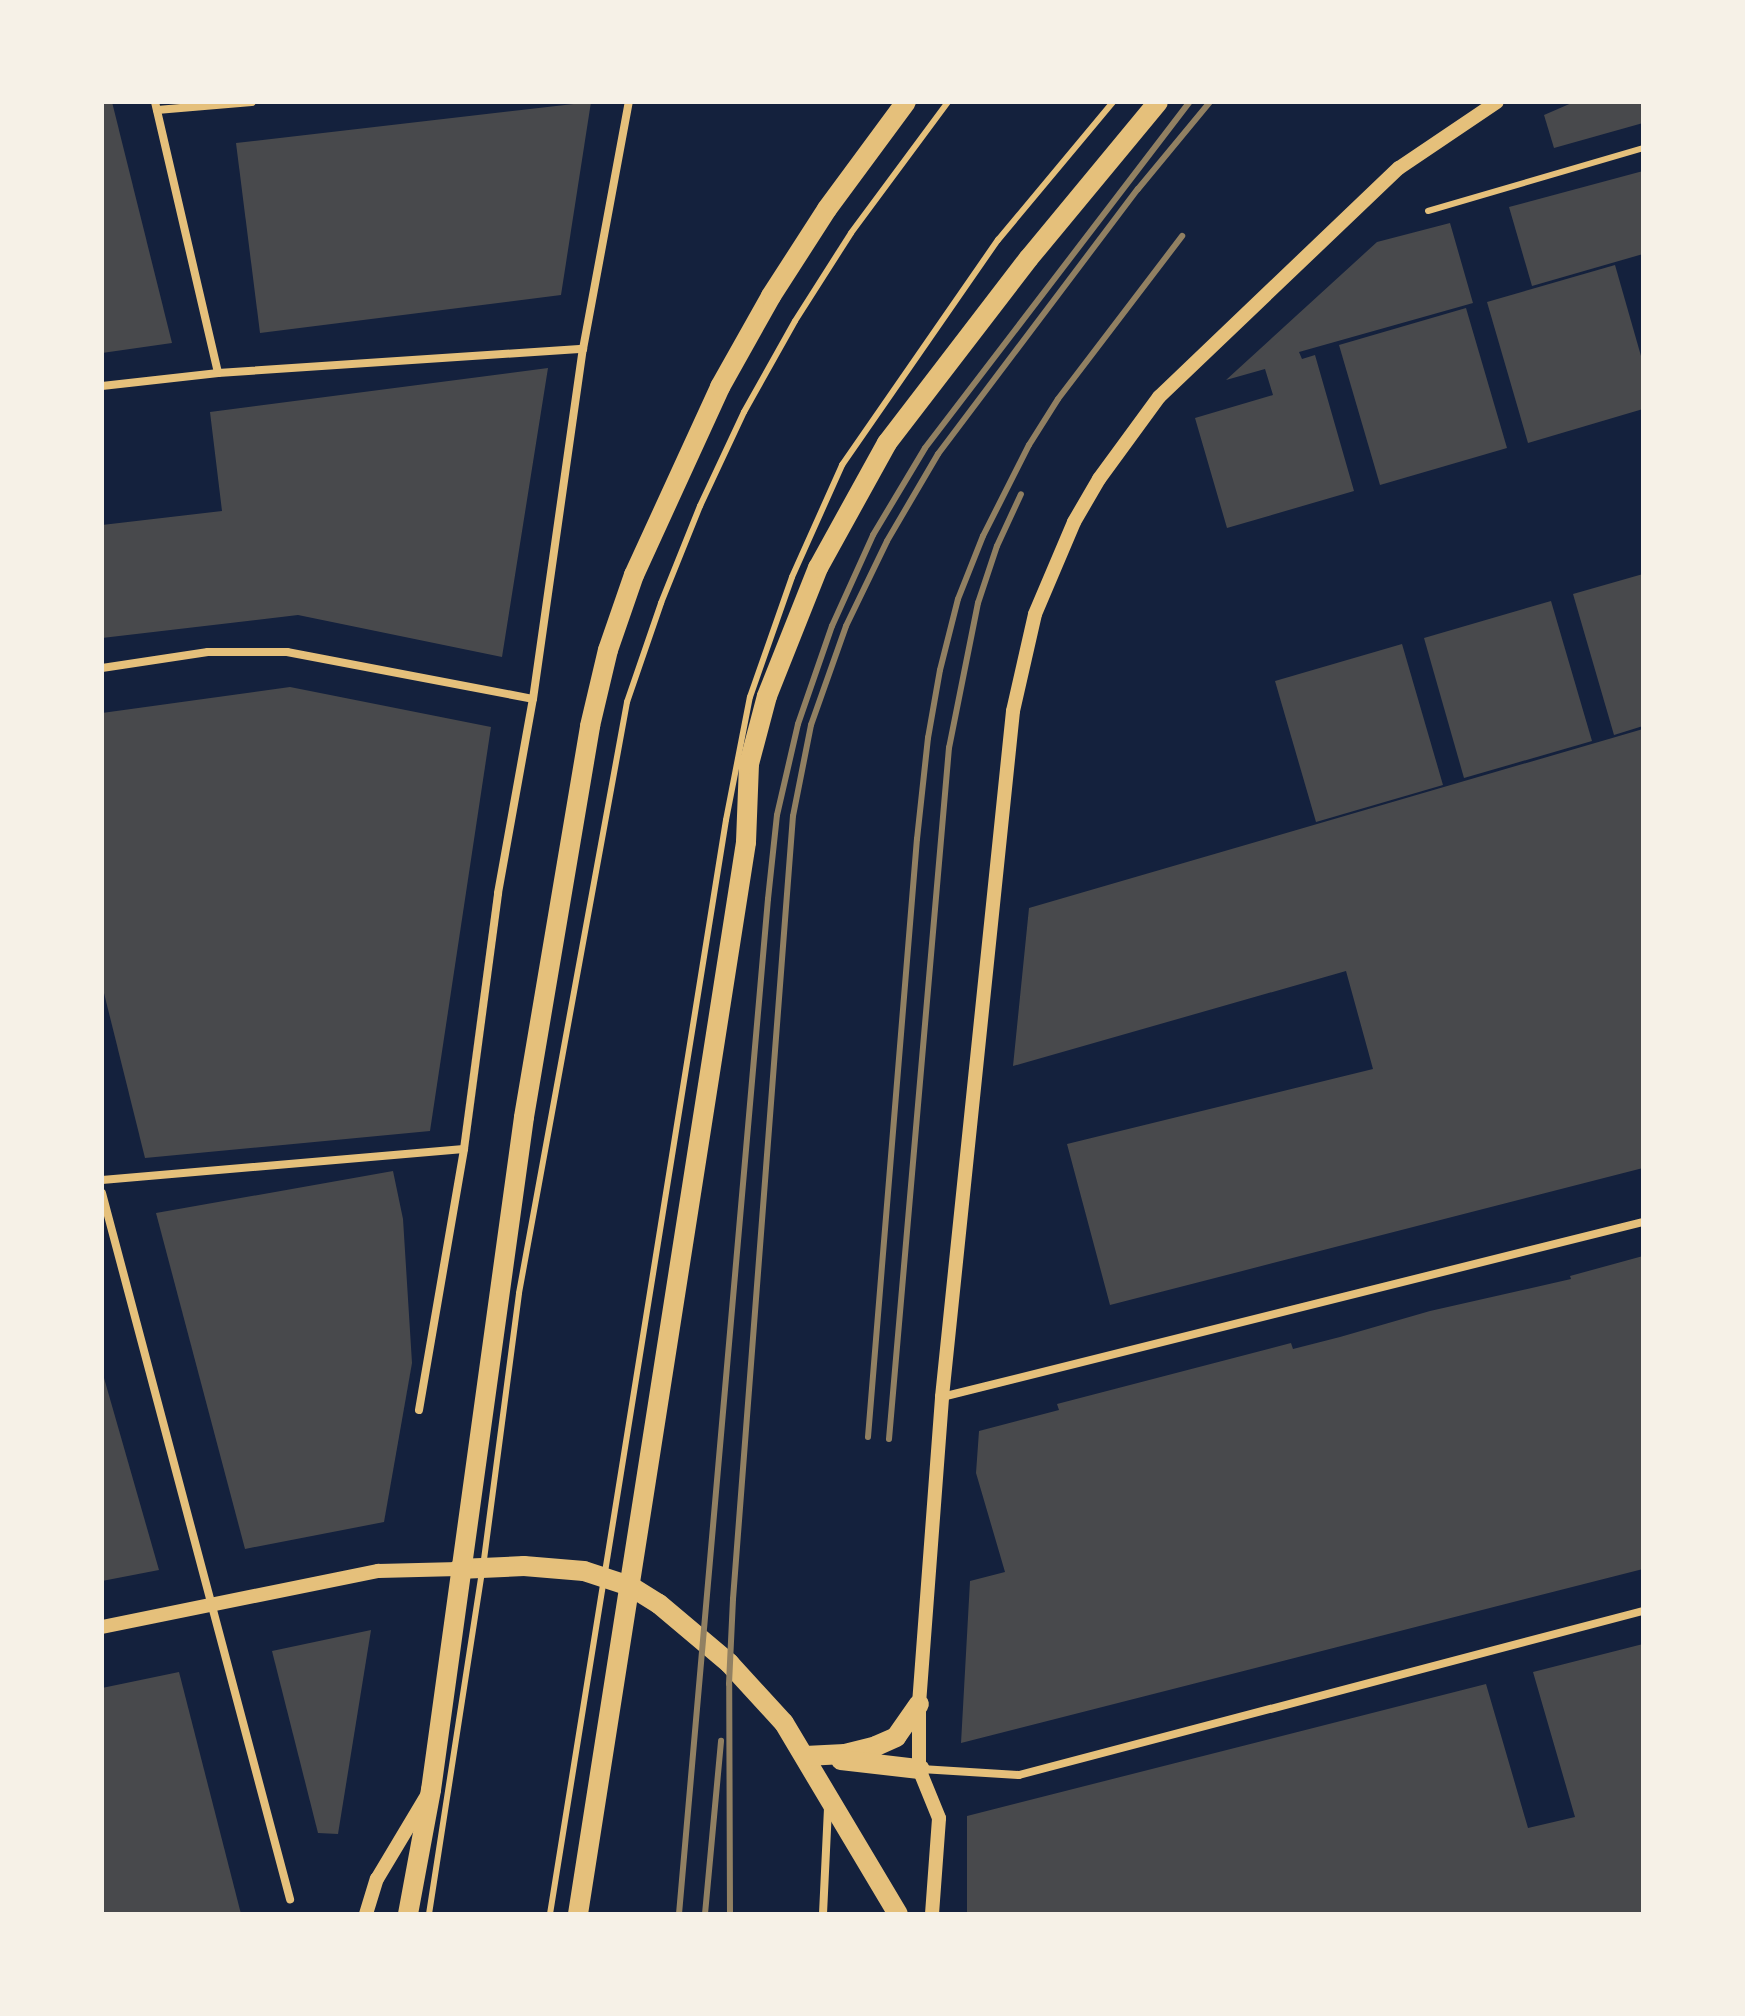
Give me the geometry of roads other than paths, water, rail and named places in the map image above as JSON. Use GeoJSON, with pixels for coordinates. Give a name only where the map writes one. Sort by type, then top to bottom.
{"type":"FeatureCollection","features":[{"type":"Feature","properties":{"kind":"main road"},"geometry":{"type":"LineString","coordinates":[[408,1914],[431,1790],[459,1569],[524,1117],[590,726],[608,650],[657,520],[720,387],[771,296],[827,209],[906,102]]}},
{"type":"Feature","properties":{"kind":"main road"},"geometry":{"type":"LineString","coordinates":[[578,1914],[746,842],[749,764],[788,636],[818,568],[887,443],[1029,258],[1158,102]]}},
{"type":"Feature","properties":{"kind":"main road"},"geometry":{"type":"LineString","coordinates":[[459,1569],[524,1566],[605,1575],[659,1604],[729,1663],[784,1723],[898,1914]]}},
{"type":"Feature","properties":{"kind":"main road"},"geometry":{"type":"LineString","coordinates":[[805,1756],[845,1754],[896,1737],[919,1704]]}},
{"type":"Feature","properties":{"kind":"main road"},"geometry":{"type":"LineString","coordinates":[[805,1756],[919,1769]]}},
{"type":"Feature","properties":{"kind":"street"},"geometry":{"type":"LineString","coordinates":[[218,373],[156,106],[252,102]]}},
{"type":"Feature","properties":{"kind":"street"},"geometry":{"type":"LineString","coordinates":[[419,1410],[464,1149],[498,893],[533,699],[583,349],[629,102]]}},
{"type":"Feature","properties":{"kind":"street"},"geometry":{"type":"LineString","coordinates":[[932,1914],[939,1818],[919,1769],[919,1704],[942,1397],[1013,711],[1022,662],[1052,567],[1099,479],[1159,397],[1399,168],[1497,102]]}},
{"type":"Feature","properties":{"kind":"street"},"geometry":{"type":"LineString","coordinates":[[102,386],[218,373],[583,349]]}},
{"type":"Feature","properties":{"kind":"street"},"geometry":{"type":"LineString","coordinates":[[102,668],[208,652],[287,652],[533,699]]}},
{"type":"Feature","properties":{"kind":"street"},"geometry":{"type":"LineString","coordinates":[[102,1180],[464,1149]]}},
{"type":"Feature","properties":{"kind":"street"},"geometry":{"type":"LineString","coordinates":[[102,1193],[290,1899]]}},
{"type":"Feature","properties":{"kind":"street"},"geometry":{"type":"LineString","coordinates":[[942,1397],[1643,1222]]}},
{"type":"Feature","properties":{"kind":"street"},"geometry":{"type":"LineString","coordinates":[[102,1627],[378,1571],[459,1569]]}},
{"type":"Feature","properties":{"kind":"street"},"geometry":{"type":"LineString","coordinates":[[919,1769],[1019,1775],[1643,1611]]}},
{"type":"Feature","properties":{"kind":"street"},"geometry":{"type":"LineString","coordinates":[[366,1914],[377,1879],[431,1790]]}},
{"type":"Feature","properties":{"kind":"street"},"geometry":{"type":"LineString","coordinates":[[823,1914],[829,1795]]}},
{"type":"Feature","properties":{"kind":"lane"},"geometry":{"type":"LineString","coordinates":[[429,1914],[483,1567],[519,1293],[627,702],[672,575],[744,412],[851,233],[948,102]]}},
{"type":"Feature","properties":{"kind":"lane"},"geometry":{"type":"LineString","coordinates":[[550,1914],[736,758],[769,636],[842,465],[998,240],[1113,102]]}},
{"type":"Feature","properties":{"kind":"lane"},"geometry":{"type":"LineString","coordinates":[[1428,211],[1643,148]]}},
{"type":"Feature","properties":{"kind":"railway"},"geometry":{"type":"LineString","coordinates":[[679,1914],[768,899],[777,815],[798,724],[832,626],[873,535],[925,448],[1190,102]]}},
{"type":"Feature","properties":{"kind":"railway"},"geometry":{"type":"LineString","coordinates":[[730,1914],[729,1684],[733,1599],[793,816],[811,725],[846,626],[887,541],[938,454],[1138,189],[1210,102]]}},
{"type":"Feature","properties":{"kind":"railway"},"geometry":{"type":"LineString","coordinates":[[868,1437],[917,839],[928,738],[940,670],[958,599],[983,536],[1029,445],[1058,399],[1182,236]]}},
{"type":"Feature","properties":{"kind":"railway"},"geometry":{"type":"LineString","coordinates":[[889,1439],[949,748],[978,603],[997,546],[1021,494]]}},
{"type":"Feature","properties":{"kind":"railway"},"geometry":{"type":"LineString","coordinates":[[705,1914],[721,1741]]}}]}
